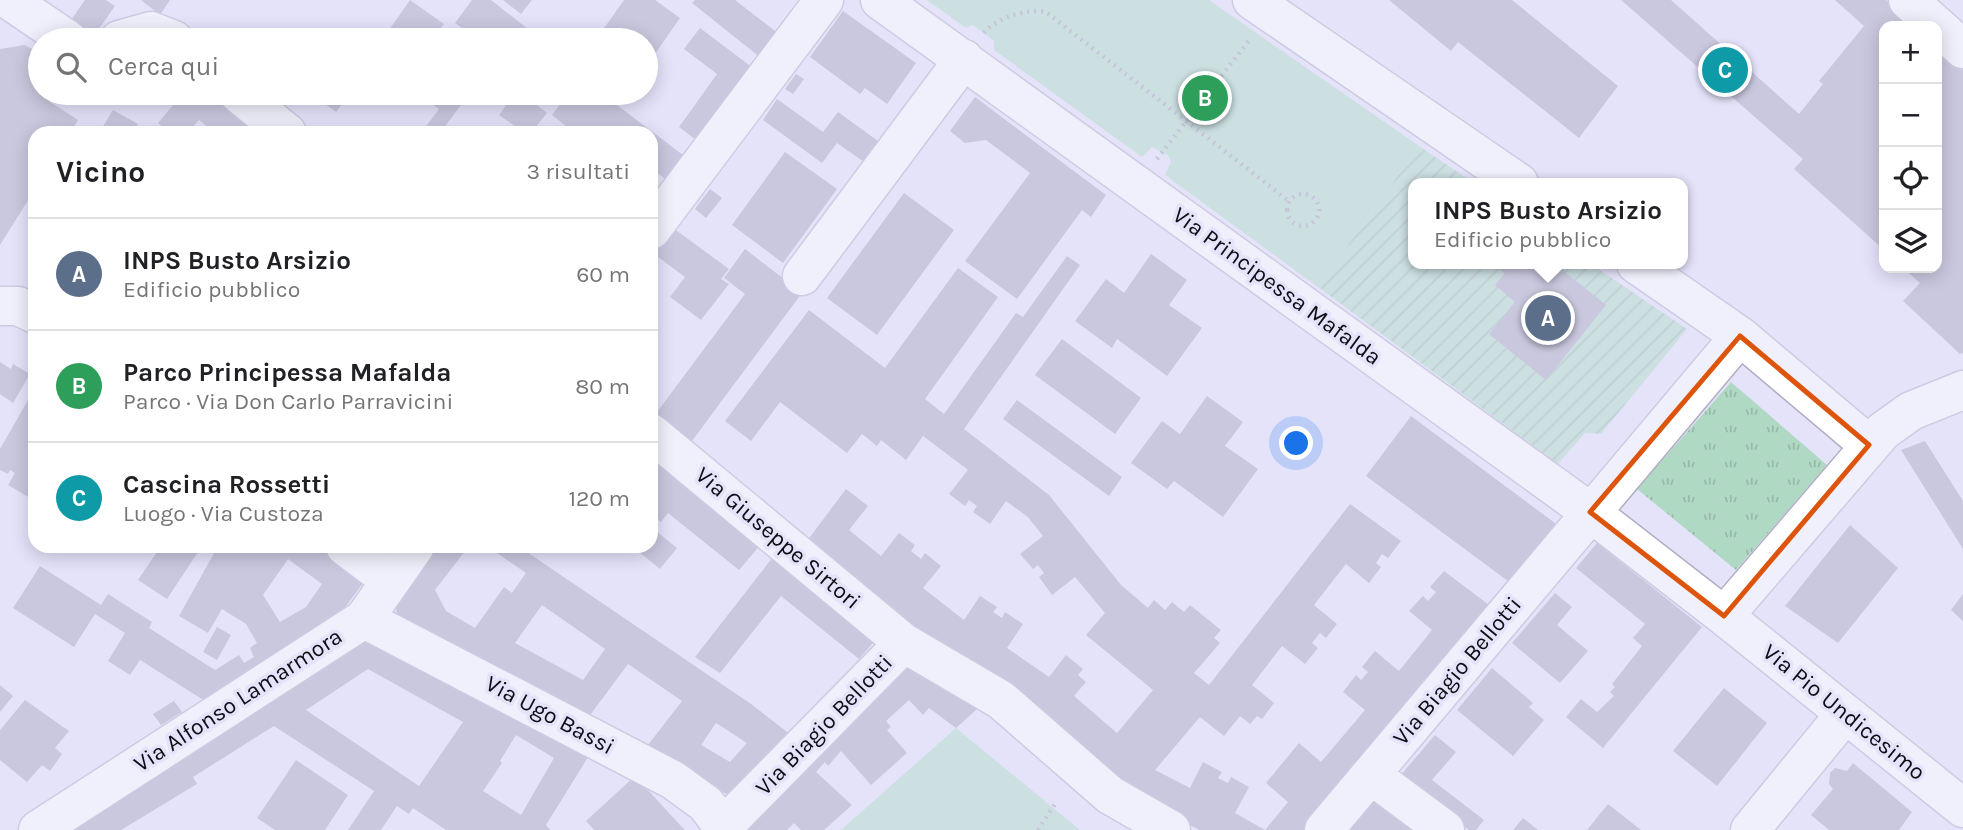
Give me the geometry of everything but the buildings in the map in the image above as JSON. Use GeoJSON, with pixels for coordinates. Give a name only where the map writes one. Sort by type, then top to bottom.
{"type":"FeatureCollection","features":[{"type":"Feature","properties":{"kind":"street"},"geometry":{"type":"LineString","coordinates":[[9,0],[50,28]]}},
{"type":"Feature","properties":{"kind":"street"},"geometry":{"type":"LineString","coordinates":[[658,221],[824,0]]}},
{"type":"Feature","properties":{"kind":"street","name":"Via Principessa Mafalda"},"geometry":{"type":"LineString","coordinates":[[880,0],[974,46],[1724,616]]}},
{"type":"Feature","properties":{"kind":"street"},"geometry":{"type":"LineString","coordinates":[[1909,0],[1963,49]]}},
{"type":"Feature","properties":{"kind":"street"},"geometry":{"type":"LineString","coordinates":[[1254,16],[1510,178]]}},
{"type":"Feature","properties":{"kind":"street"},"geometry":{"type":"LineString","coordinates":[[802,276],[974,46]]}},
{"type":"Feature","properties":{"kind":"street"},"geometry":{"type":"LineString","coordinates":[[253,105],[278,126]]}},
{"type":"Feature","properties":{"kind":"street"},"geometry":{"type":"LineString","coordinates":[[1643,269],[1740,336],[1869,445]]}},
{"type":"Feature","properties":{"kind":"street"},"geometry":{"type":"LineString","coordinates":[[0,306],[18,306],[28,311]]}},
{"type":"Feature","properties":{"kind":"street","name":"Via Biagio Bellotti"},"geometry":{"type":"LineString","coordinates":[[1324,830],[1740,336]]}},
{"type":"Feature","properties":{"kind":"street"},"geometry":{"type":"LineString","coordinates":[[1724,616],[1869,445],[1901,417],[1963,390]]}},
{"type":"Feature","properties":{"kind":"street","name":"Via Giuseppe Sirtori"},"geometry":{"type":"LineString","coordinates":[[658,439],[904,643]]}},
{"type":"Feature","properties":{"kind":"street"},"geometry":{"type":"LineString","coordinates":[[354,553],[390,580]]}},
{"type":"Feature","properties":{"kind":"street","name":"Via Alfonso Lamarmora"},"geometry":{"type":"LineString","coordinates":[[37,830],[364,619],[410,553]]}},
{"type":"Feature","properties":{"kind":"street","name":"Via Pio Undicesimo"},"geometry":{"type":"LineString","coordinates":[[1724,616],[1963,808]]}},
{"type":"Feature","properties":{"kind":"street","name":"Via Ugo Bassi"},"geometry":{"type":"LineString","coordinates":[[364,619],[673,780],[706,804],[722,829]]}},
{"type":"Feature","properties":{"kind":"street","name":"Via Biagio Bellotti"},"geometry":{"type":"LineString","coordinates":[[722,829],[904,643],[998,698],[1110,795],[1171,830]]}},
{"type":"Feature","properties":{"kind":"street"},"geometry":{"type":"LineString","coordinates":[[1751,830],[1845,715]]}},
{"type":"Feature","properties":{"kind":"street"},"geometry":{"type":"LineString","coordinates":[[1371,775],[1444,830]]}},
{"type":"Feature","properties":{"kind":"path"},"geometry":{"type":"LineString","coordinates":[[974,46],[990,26],[1030,11],[1046,12],[1290,202]]}},
{"type":"Feature","properties":{"kind":"path"},"geometry":{"type":"LineString","coordinates":[[1150,169],[1186,121],[1254,16]]}},
{"type":"Feature","properties":{"kind":"path"},"geometry":{"type":"LineString","coordinates":[[1300,194],[1314,198],[1319,207],[1318,218],[1305,226],[1294,223],[1288,215],[1290,202],[1300,194]]}},
{"type":"Feature","properties":{"kind":"path"},"geometry":{"type":"LineString","coordinates":[[1038,830],[1055,804]]}},
{"type":"Feature","properties":{"kind":"highlighted area"},"geometry":{"type":"Polygon","coordinates":[[[1740,336],[1869,445],[1724,616],[1590,512],[1740,336]]]}},
{"type":"Feature","properties":{"kind":"green space"},"geometry":{"type":"Polygon","coordinates":[[[927,0],[1209,0],[1419,146],[1318,287],[1165,175],[1171,162],[1168,155],[1152,147],[1142,157],[994,50],[994,41],[973,25],[966,28],[927,0]]]}},
{"type":"Feature","properties":{"kind":"green space"},"geometry":{"type":"Polygon","coordinates":[[[1419,146],[1467,178],[1408,178],[1408,269],[1598,269],[1687,329],[1601,434],[1585,433],[1558,464],[1318,287],[1419,146]]]}},
{"type":"Feature","properties":{"kind":"green space"},"geometry":{"type":"Polygon","coordinates":[[[1731,382],[1827,465],[1736,570],[1637,489],[1731,382]]]}},
{"type":"Feature","properties":{"kind":"green space"},"geometry":{"type":"Polygon","coordinates":[[[956,728],[1080,830],[841,830],[956,728]]]}},
{"type":"Feature","properties":{"kind":"place","name":"Cascina Rossetti"},"geometry":{"type":"Point","coordinates":[1725,70]}},
{"type":"Feature","properties":{"kind":"place","name":"Parco Principessa Mafalda"},"geometry":{"type":"Point","coordinates":[1205,98]}},
{"type":"Feature","properties":{"kind":"place","name":"INPS Busto Arsizio"},"geometry":{"type":"Point","coordinates":[1548,318]}}]}
